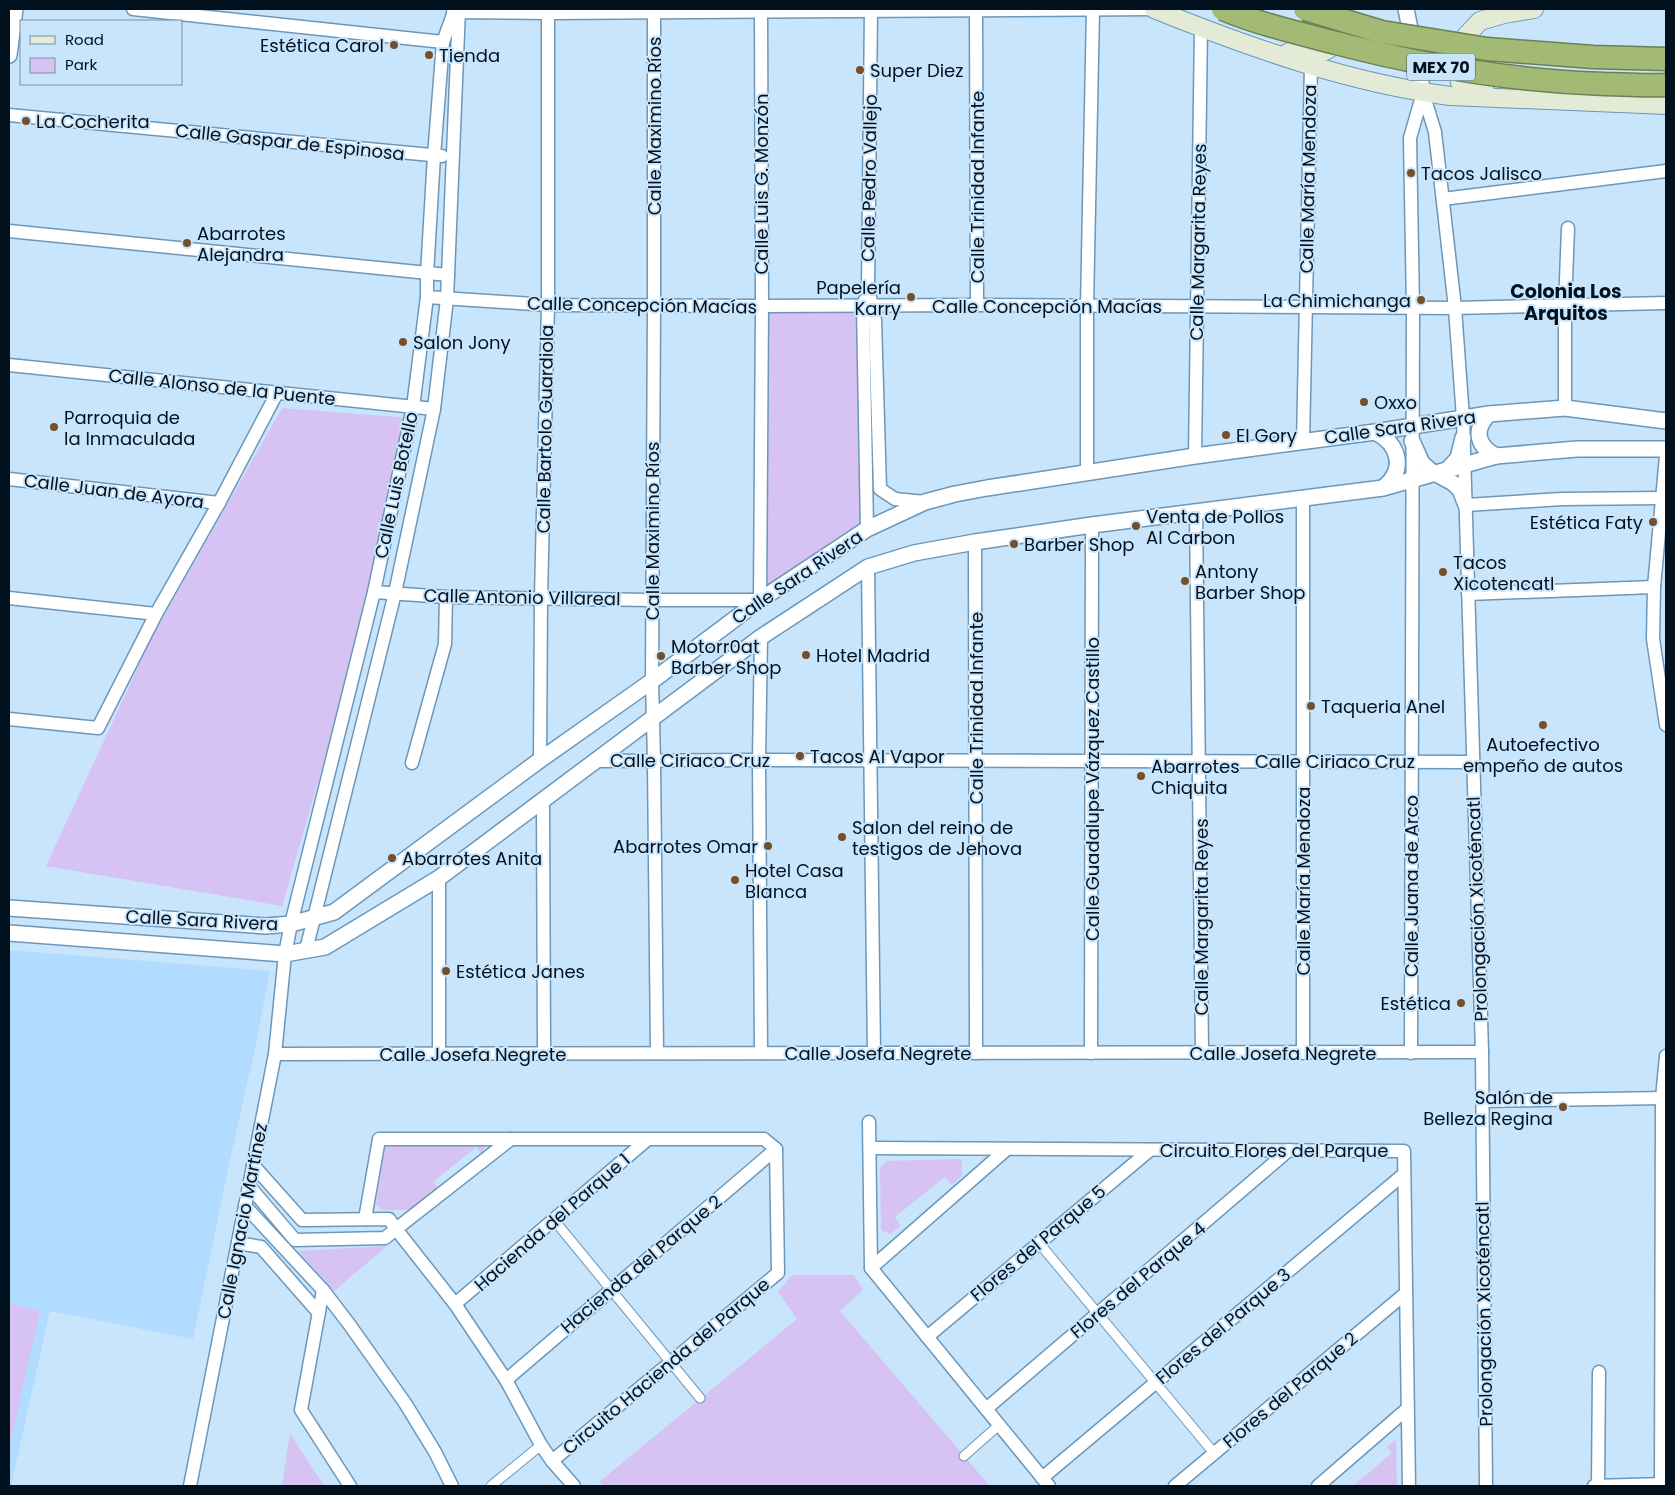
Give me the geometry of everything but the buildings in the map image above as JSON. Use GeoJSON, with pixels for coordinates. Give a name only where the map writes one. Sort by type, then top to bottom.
{"type":"FeatureCollection","features":[{"type":"Feature","properties":{"kind":"highway","name":"MEX 70"},"geometry":{"type":"LineString","coordinates":[[1223,9],[1244,18],[1307,36],[1425,65],[1531,80],[1666,84]]}},
{"type":"Feature","properties":{"kind":"highway","name":"MEX 70"},"geometry":{"type":"LineString","coordinates":[[1305,9],[1382,32],[1487,49],[1593,57],[1666,59]]}},
{"type":"Feature","properties":{"kind":"main road"},"geometry":{"type":"LineString","coordinates":[[1155,9],[1311,66],[1422,93],[1521,100],[1666,105]]}},
{"type":"Feature","properties":{"kind":"main road"},"geometry":{"type":"LineString","coordinates":[[1268,51],[1322,54],[1335,44],[1345,23],[1343,9]]}},
{"type":"Feature","properties":{"kind":"main road"},"geometry":{"type":"LineString","coordinates":[[1521,100],[1508,95],[1464,87],[1460,83],[1457,58],[1466,36],[1480,21],[1504,14],[1534,9]]}},
{"type":"Feature","properties":{"kind":"street"},"geometry":{"type":"LineString","coordinates":[[9,55],[15,9]]}},
{"type":"Feature","properties":{"kind":"street"},"geometry":{"type":"LineString","coordinates":[[133,9],[443,42]]}},
{"type":"Feature","properties":{"kind":"street"},"geometry":{"type":"LineString","coordinates":[[1087,473],[1087,307],[1093,9]]}},
{"type":"Feature","properties":{"kind":"street"},"geometry":{"type":"LineString","coordinates":[[456,11],[1155,9]]}},
{"type":"Feature","properties":{"kind":"street"},"geometry":{"type":"LineString","coordinates":[[1406,9],[1422,93],[1410,138],[1413,308],[1412,478]]}},
{"type":"Feature","properties":{"kind":"street","name":"Calle Luis G. Monzón"},"geometry":{"type":"LineString","coordinates":[[760,600],[762,306],[761,10]]}},
{"type":"Feature","properties":{"kind":"street","name":"Calle Pedro Vallejo"},"geometry":{"type":"LineString","coordinates":[[867,529],[867,306],[871,10]]}},
{"type":"Feature","properties":{"kind":"street","name":"Calle Trinidad Infante"},"geometry":{"type":"LineString","coordinates":[[976,10],[977,305]]}},
{"type":"Feature","properties":{"kind":"street","name":"Calle Luis Botello"},"geometry":{"type":"LineString","coordinates":[[286,954],[291,924],[374,592],[413,407],[427,297],[434,156],[443,42],[456,11]]}},
{"type":"Feature","properties":{"kind":"street","name":"Calle Luis Botello"},"geometry":{"type":"LineString","coordinates":[[306,950],[395,593],[434,409],[447,299],[456,11]]}},
{"type":"Feature","properties":{"kind":"street","name":"Calle Bartolo Guardiola"},"geometry":{"type":"LineString","coordinates":[[540,760],[548,305],[548,11]]}},
{"type":"Feature","properties":{"kind":"street","name":"Calle Maximino Ríos"},"geometry":{"type":"LineString","coordinates":[[654,11],[652,681],[657,1053]]}},
{"type":"Feature","properties":{"kind":"street","name":"Calle Margarita Reyes"},"geometry":{"type":"LineString","coordinates":[[1195,456],[1201,27]]}},
{"type":"Feature","properties":{"kind":"street","name":"Calle María Mendoza"},"geometry":{"type":"LineString","coordinates":[[1303,442],[1311,66]]}},
{"type":"Feature","properties":{"kind":"street","name":"Prolongación Xicoténcatl"},"geometry":{"type":"LineString","coordinates":[[1422,93],[1435,132],[1455,308],[1465,465],[1482,1052],[1486,1486]]}},
{"type":"Feature","properties":{"kind":"street","name":"Calle Gaspar de Espinosa"},"geometry":{"type":"LineString","coordinates":[[9,115],[434,156],[452,156]]}},
{"type":"Feature","properties":{"kind":"street"},"geometry":{"type":"LineString","coordinates":[[1442,200],[1666,171]]}},
{"type":"Feature","properties":{"kind":"street"},"geometry":{"type":"LineString","coordinates":[[1565,408],[1565,306],[1568,228]]}},
{"type":"Feature","properties":{"kind":"street"},"geometry":{"type":"LineString","coordinates":[[9,231],[448,275]]}},
{"type":"Feature","properties":{"kind":"street","name":"Calle Concepción Macías"},"geometry":{"type":"LineString","coordinates":[[427,297],[548,305],[654,306],[977,305],[1455,308],[1666,303]]}},
{"type":"Feature","properties":{"kind":"street","name":"Calle Pedro Vallejo"},"geometry":{"type":"LineString","coordinates":[[867,306],[875,320],[880,489],[895,499],[925,502]]}},
{"type":"Feature","properties":{"kind":"street","name":"Calle Alonso de la Puente"},"geometry":{"type":"LineString","coordinates":[[9,364],[434,409]]}},
{"type":"Feature","properties":{"kind":"street"},"geometry":{"type":"LineString","coordinates":[[9,719],[98,728],[156,614],[219,503],[277,393]]}},
{"type":"Feature","properties":{"kind":"street","name":"Calle Sara Rivera"},"geometry":{"type":"LineString","coordinates":[[9,908],[266,926],[291,924],[334,912],[540,760],[652,681],[760,600],[867,529],[925,502],[963,492],[1195,456],[1375,432],[1412,433],[1462,418],[1489,414],[1565,408],[1666,421]]}},
{"type":"Feature","properties":{"kind":"street"},"geometry":{"type":"LineString","coordinates":[[1489,414],[1480,426],[1480,439],[1486,451],[1496,456]]}},
{"type":"Feature","properties":{"kind":"street"},"geometry":{"type":"LineString","coordinates":[[1375,432],[1393,444],[1397,458],[1395,474],[1392,480],[1383,488]]}},
{"type":"Feature","properties":{"kind":"street"},"geometry":{"type":"LineString","coordinates":[[1412,433],[1422,463],[1431,471],[1442,471],[1458,458],[1463,438]]}},
{"type":"Feature","properties":{"kind":"street","name":"Calle Sara Rivera"},"geometry":{"type":"LineString","coordinates":[[9,933],[286,954],[325,947],[439,878],[761,637],[868,567],[914,553],[1092,525],[1383,488],[1412,478],[1496,456],[1576,449],[1666,449]]}},
{"type":"Feature","properties":{"kind":"street"},"geometry":{"type":"LineString","coordinates":[[1666,456],[1654,587],[1653,639],[1666,725]]}},
{"type":"Feature","properties":{"kind":"street"},"geometry":{"type":"LineString","coordinates":[[1442,471],[1457,486],[1466,504],[1562,499],[1662,498]]}},
{"type":"Feature","properties":{"kind":"street","name":"Calle Juana de Arco"},"geometry":{"type":"LineString","coordinates":[[1411,1053],[1412,478]]}},
{"type":"Feature","properties":{"kind":"street","name":"Calle Juan de Ayora"},"geometry":{"type":"LineString","coordinates":[[9,479],[219,503]]}},
{"type":"Feature","properties":{"kind":"street","name":"Calle María Mendoza"},"geometry":{"type":"LineString","coordinates":[[1303,499],[1303,1053]]}},
{"type":"Feature","properties":{"kind":"street","name":"Calle Margarita Reyes"},"geometry":{"type":"LineString","coordinates":[[1196,511],[1202,1053]]}},
{"type":"Feature","properties":{"kind":"street","name":"Calle Guadalupe Vázquez Castillo"},"geometry":{"type":"LineString","coordinates":[[1091,1053],[1092,525]]}},
{"type":"Feature","properties":{"kind":"street","name":"Calle Trinidad Infante"},"geometry":{"type":"LineString","coordinates":[[975,542],[976,1053]]}},
{"type":"Feature","properties":{"kind":"street"},"geometry":{"type":"LineString","coordinates":[[868,567],[874,1053]]}},
{"type":"Feature","properties":{"kind":"street"},"geometry":{"type":"LineString","coordinates":[[1468,594],[1654,587]]}},
{"type":"Feature","properties":{"kind":"street","name":"Calle Antonio Villareal"},"geometry":{"type":"LineString","coordinates":[[374,592],[446,596],[760,600]]}},
{"type":"Feature","properties":{"kind":"street"},"geometry":{"type":"LineString","coordinates":[[412,763],[445,644],[446,596]]}},
{"type":"Feature","properties":{"kind":"street"},"geometry":{"type":"LineString","coordinates":[[9,598],[156,614]]}},
{"type":"Feature","properties":{"kind":"street"},"geometry":{"type":"LineString","coordinates":[[761,637],[759,760],[761,1053]]}},
{"type":"Feature","properties":{"kind":"street","name":"Calle Ciriaco Cruz"},"geometry":{"type":"LineString","coordinates":[[597,761],[1473,762]]}},
{"type":"Feature","properties":{"kind":"street"},"geometry":{"type":"LineString","coordinates":[[543,799],[544,1053]]}},
{"type":"Feature","properties":{"kind":"street"},"geometry":{"type":"LineString","coordinates":[[439,878],[439,1053]]}},
{"type":"Feature","properties":{"kind":"street","name":"Calle Ignacio Martínez"},"geometry":{"type":"LineString","coordinates":[[190,1486],[275,1054],[286,954]]}},
{"type":"Feature","properties":{"kind":"street","name":"Calle Josefa Negrete"},"geometry":{"type":"LineString","coordinates":[[275,1054],[1482,1052]]}},
{"type":"Feature","properties":{"kind":"street"},"geometry":{"type":"LineString","coordinates":[[1594,1486],[1662,1485],[1664,1098],[1666,1056]]}},
{"type":"Feature","properties":{"kind":"street"},"geometry":{"type":"LineString","coordinates":[[1482,1101],[1664,1098]]}},
{"type":"Feature","properties":{"kind":"street"},"geometry":{"type":"LineString","coordinates":[[869,1122],[871,1268],[1045,1482]]}},
{"type":"Feature","properties":{"kind":"street"},"geometry":{"type":"LineString","coordinates":[[365,1219],[379,1139],[764,1139],[776,1148]]}},
{"type":"Feature","properties":{"kind":"street"},"geometry":{"type":"LineString","coordinates":[[249,1186],[295,1240],[385,1238],[511,1139]]}},
{"type":"Feature","properties":{"kind":"street","name":"Hacienda del Parque 1"},"geometry":{"type":"LineString","coordinates":[[455,1304],[648,1139]]}},
{"type":"Feature","properties":{"kind":"street","name":"Circuito Hacienda del Parque"},"geometry":{"type":"LineString","coordinates":[[552,1460],[778,1273],[776,1148]]}},
{"type":"Feature","properties":{"kind":"street","name":"Hacienda del Parque 2"},"geometry":{"type":"LineString","coordinates":[[506,1380],[776,1148]]}},
{"type":"Feature","properties":{"kind":"street","name":"Circuito Flores del Parque"},"geometry":{"type":"LineString","coordinates":[[870,1148],[1404,1151],[1408,1486]]}},
{"type":"Feature","properties":{"kind":"street"},"geometry":{"type":"LineString","coordinates":[[871,1268],[1007,1149]]}},
{"type":"Feature","properties":{"kind":"street","name":"Flores del Parque 5"},"geometry":{"type":"LineString","coordinates":[[927,1337],[1150,1150]]}},
{"type":"Feature","properties":{"kind":"street","name":"Flores del Parque 4"},"geometry":{"type":"LineString","coordinates":[[986,1409],[1290,1150]]}},
{"type":"Feature","properties":{"kind":"street","name":"Circuito Hacienda del Parque"},"geometry":{"type":"LineString","coordinates":[[253,1165],[302,1220],[388,1219],[455,1304],[506,1380],[542,1445],[574,1486]]}},
{"type":"Feature","properties":{"kind":"street","name":"Flores del Parque 3"},"geometry":{"type":"LineString","coordinates":[[1045,1482],[1156,1383],[1404,1174]]}},
{"type":"Feature","properties":{"kind":"street"},"geometry":{"type":"LineString","coordinates":[[245,1206],[323,1290],[396,1389],[435,1452],[452,1486]]}},
{"type":"Feature","properties":{"kind":"street"},"geometry":{"type":"LineString","coordinates":[[554,1220],[700,1398]]}},
{"type":"Feature","properties":{"kind":"street"},"geometry":{"type":"LineString","coordinates":[[238,1243],[260,1247],[318,1312]]}},
{"type":"Feature","properties":{"kind":"street"},"geometry":{"type":"LineString","coordinates":[[1039,1243],[1214,1453]]}},
{"type":"Feature","properties":{"kind":"street"},"geometry":{"type":"LineString","coordinates":[[323,1290],[301,1410],[350,1486]]}},
{"type":"Feature","properties":{"kind":"street","name":"Flores del Parque 2"},"geometry":{"type":"LineString","coordinates":[[1175,1486],[1406,1293]]}},
{"type":"Feature","properties":{"kind":"street"},"geometry":{"type":"LineString","coordinates":[[1598,1486],[1599,1372]]}},
{"type":"Feature","properties":{"kind":"street"},"geometry":{"type":"LineString","coordinates":[[1318,1486],[1408,1409]]}},
{"type":"Feature","properties":{"kind":"street"},"geometry":{"type":"LineString","coordinates":[[964,1456],[999,1425]]}},
{"type":"Feature","properties":{"kind":"street"},"geometry":{"type":"LineString","coordinates":[[491,1486],[542,1445]]}},
{"type":"Feature","properties":{"kind":"shaded area"},"geometry":{"type":"Polygon","coordinates":[[[9,950],[270,971],[193,1339],[50,1311],[11,1486],[9,1486],[9,950]]]}},
{"type":"Feature","properties":{"kind":"green space"},"geometry":{"type":"Polygon","coordinates":[[[863,306],[864,527],[764,594],[762,307],[863,306]]]}},
{"type":"Feature","properties":{"kind":"green space"},"geometry":{"type":"Polygon","coordinates":[[[282,408],[411,418],[373,592],[282,906],[46,866],[151,639],[282,408]]]}},
{"type":"Feature","properties":{"kind":"green space"},"geometry":{"type":"Polygon","coordinates":[[[390,1141],[481,1143],[485,1147],[482,1154],[476,1147],[433,1182],[439,1189],[413,1210],[382,1210],[376,1204],[385,1145],[390,1141]]]}},
{"type":"Feature","properties":{"kind":"green space"},"geometry":{"type":"Polygon","coordinates":[[[962,1159],[962,1176],[952,1185],[945,1177],[895,1217],[901,1226],[890,1234],[881,1230],[880,1168],[886,1161],[962,1159]]]}},
{"type":"Feature","properties":{"kind":"green space"},"geometry":{"type":"Polygon","coordinates":[[[387,1246],[334,1291],[298,1251],[387,1246]]]}},
{"type":"Feature","properties":{"kind":"green space"},"geometry":{"type":"Polygon","coordinates":[[[792,1275],[854,1275],[863,1290],[840,1311],[990,1486],[605,1486],[599,1482],[797,1319],[778,1292],[792,1275]]]}},
{"type":"Feature","properties":{"kind":"green space"},"geometry":{"type":"Polygon","coordinates":[[[9,1304],[40,1311],[9,1449],[9,1304]]]}},
{"type":"Feature","properties":{"kind":"green space"},"geometry":{"type":"Polygon","coordinates":[[[290,1433],[324,1486],[282,1486],[290,1433]]]}},
{"type":"Feature","properties":{"kind":"green space"},"geometry":{"type":"Polygon","coordinates":[[[1396,1439],[1397,1486],[1353,1486],[1392,1453],[1387,1447],[1396,1439]]]}},
{"type":"Feature","properties":{"kind":"place","name":"Estética Carol"},"geometry":{"type":"Point","coordinates":[394,45]}},
{"type":"Feature","properties":{"kind":"place","name":"Tienda"},"geometry":{"type":"Point","coordinates":[429,55]}},
{"type":"Feature","properties":{"kind":"place","name":"Super Diez"},"geometry":{"type":"Point","coordinates":[860,70]}},
{"type":"Feature","properties":{"kind":"place","name":"La Cocherita"},"geometry":{"type":"Point","coordinates":[26,121]}},
{"type":"Feature","properties":{"kind":"place","name":"Tacos Jalisco"},"geometry":{"type":"Point","coordinates":[1411,173]}},
{"type":"Feature","properties":{"kind":"place","name":"Abarrotes Alejandra"},"geometry":{"type":"Point","coordinates":[187,243]}},
{"type":"Feature","properties":{"kind":"place","name":"Papelería Karry"},"geometry":{"type":"Point","coordinates":[911,297]}},
{"type":"Feature","properties":{"kind":"place","name":"La Chimichanga"},"geometry":{"type":"Point","coordinates":[1421,300]}},
{"type":"Feature","properties":{"kind":"place","name":"Salon Jony"},"geometry":{"type":"Point","coordinates":[403,342]}},
{"type":"Feature","properties":{"kind":"place","name":"Oxxo"},"geometry":{"type":"Point","coordinates":[1364,402]}},
{"type":"Feature","properties":{"kind":"place","name":"Parroquia de la Inmaculada"},"geometry":{"type":"Point","coordinates":[54,427]}},
{"type":"Feature","properties":{"kind":"place","name":"El Gory"},"geometry":{"type":"Point","coordinates":[1226,435]}},
{"type":"Feature","properties":{"kind":"place","name":"Estética Faty"},"geometry":{"type":"Point","coordinates":[1653,522]}},
{"type":"Feature","properties":{"kind":"place","name":"Venta de Pollos Al Carbon"},"geometry":{"type":"Point","coordinates":[1136,526]}},
{"type":"Feature","properties":{"kind":"place","name":"Barber Shop"},"geometry":{"type":"Point","coordinates":[1014,544]}},
{"type":"Feature","properties":{"kind":"place","name":"Tacos Xicotencatl"},"geometry":{"type":"Point","coordinates":[1443,572]}},
{"type":"Feature","properties":{"kind":"place","name":"Antony Barber Shop"},"geometry":{"type":"Point","coordinates":[1185,581]}},
{"type":"Feature","properties":{"kind":"place","name":"Hotel Madrid"},"geometry":{"type":"Point","coordinates":[806,655]}},
{"type":"Feature","properties":{"kind":"place","name":"Motorr0at Barber Shop"},"geometry":{"type":"Point","coordinates":[661,656]}},
{"type":"Feature","properties":{"kind":"place","name":"Taqueria Anel"},"geometry":{"type":"Point","coordinates":[1311,706]}},
{"type":"Feature","properties":{"kind":"place","name":"Autoefectivo empeño de autos"},"geometry":{"type":"Point","coordinates":[1543,725]}},
{"type":"Feature","properties":{"kind":"place","name":"Tacos Al Vapor"},"geometry":{"type":"Point","coordinates":[800,756]}},
{"type":"Feature","properties":{"kind":"place","name":"Abarrotes Chiquita"},"geometry":{"type":"Point","coordinates":[1141,776]}},
{"type":"Feature","properties":{"kind":"place","name":"Salon del reino de testigos de Jehova"},"geometry":{"type":"Point","coordinates":[842,837]}},
{"type":"Feature","properties":{"kind":"place","name":"Abarrotes Omar"},"geometry":{"type":"Point","coordinates":[768,846]}},
{"type":"Feature","properties":{"kind":"place","name":"Abarrotes Anita"},"geometry":{"type":"Point","coordinates":[392,858]}},
{"type":"Feature","properties":{"kind":"place","name":"Hotel Casa Blanca"},"geometry":{"type":"Point","coordinates":[735,880]}},
{"type":"Feature","properties":{"kind":"place","name":"Estética Janes"},"geometry":{"type":"Point","coordinates":[446,971]}},
{"type":"Feature","properties":{"kind":"place","name":"Estética"},"geometry":{"type":"Point","coordinates":[1461,1003]}},
{"type":"Feature","properties":{"kind":"place","name":"Salón de Belleza Regina"},"geometry":{"type":"Point","coordinates":[1563,1107]}},
{"type":"Feature","properties":{"kind":"district","name":"Colonia Los Arquitos"},"geometry":{"type":"Point","coordinates":[1566,302]}}]}
